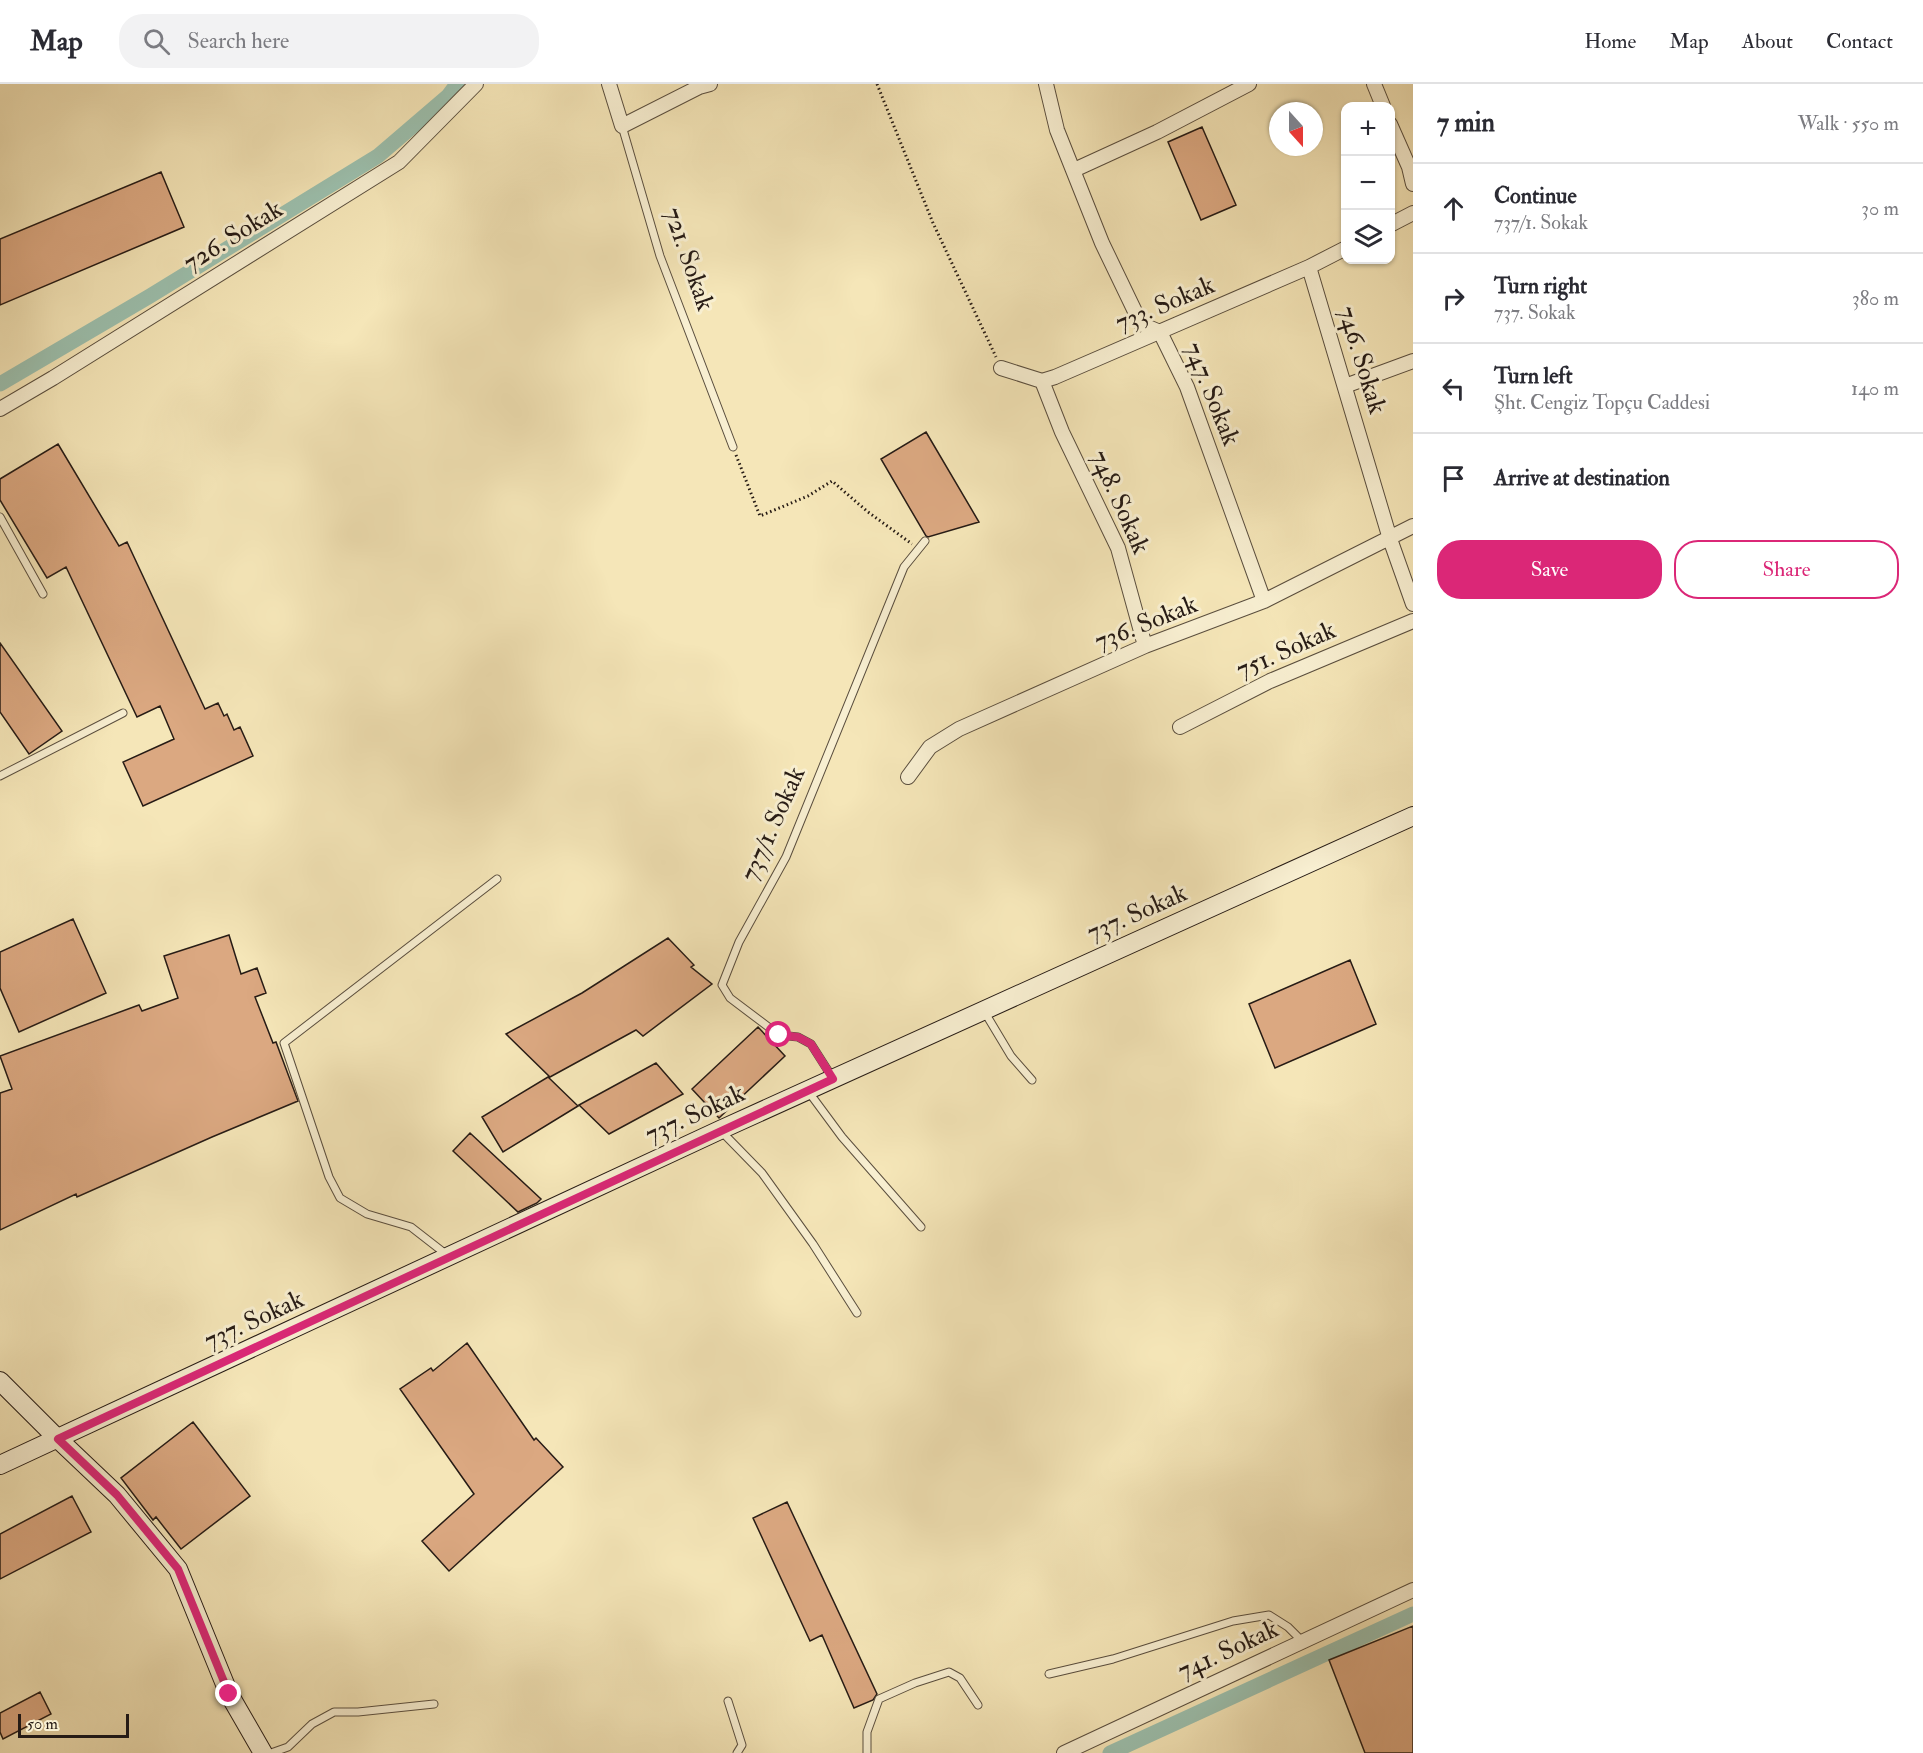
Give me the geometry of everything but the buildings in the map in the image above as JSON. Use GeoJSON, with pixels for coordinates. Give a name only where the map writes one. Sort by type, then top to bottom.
{"type":"FeatureCollection","features":[{"type":"Feature","properties":{"kind":"street","name":"726. Sokak"},"geometry":{"type":"LineString","coordinates":[[0,409],[399,162],[476,84]]}},
{"type":"Feature","properties":{"kind":"street","name":"721. Sokak"},"geometry":{"type":"LineString","coordinates":[[609,84],[622,126]]}},
{"type":"Feature","properties":{"kind":"street"},"geometry":{"type":"LineString","coordinates":[[622,126],[699,87],[710,84]]}},
{"type":"Feature","properties":{"kind":"street","name":"747. Sokak"},"geometry":{"type":"LineString","coordinates":[[1046,84],[1057,130],[1102,243],[1141,324],[1160,332],[1187,387],[1264,601]]}},
{"type":"Feature","properties":{"kind":"street"},"geometry":{"type":"LineString","coordinates":[[1074,170],[1156,132],[1249,84]]}},
{"type":"Feature","properties":{"kind":"street"},"geometry":{"type":"LineString","coordinates":[[1374,84],[1381,102]]}},
{"type":"Feature","properties":{"kind":"street"},"geometry":{"type":"LineString","coordinates":[[1395,135],[1409,167],[1413,184]]}},
{"type":"Feature","properties":{"kind":"street"},"geometry":{"type":"LineString","coordinates":[[1395,222],[1413,213]]}},
{"type":"Feature","properties":{"kind":"street","name":"733. Sokak"},"geometry":{"type":"LineString","coordinates":[[1042,381],[1160,332],[1309,267],[1341,251]]}},
{"type":"Feature","properties":{"kind":"street","name":"746. Sokak"},"geometry":{"type":"LineString","coordinates":[[1309,267],[1390,539],[1413,604]]}},
{"type":"Feature","properties":{"kind":"street"},"geometry":{"type":"LineString","coordinates":[[1345,386],[1413,361]]}},
{"type":"Feature","properties":{"kind":"street"},"geometry":{"type":"LineString","coordinates":[[1001,368],[1042,381]]}},
{"type":"Feature","properties":{"kind":"street","name":"748. Sokak"},"geometry":{"type":"LineString","coordinates":[[1042,381],[1062,432],[1118,548],[1146,646]]}},
{"type":"Feature","properties":{"kind":"street","name":"736. Sokak"},"geometry":{"type":"LineString","coordinates":[[908,777],[930,747],[959,729],[1146,646],[1264,601],[1413,526]]}},
{"type":"Feature","properties":{"kind":"street","name":"751. Sokak"},"geometry":{"type":"LineString","coordinates":[[1180,727],[1270,681],[1413,621]]}},
{"type":"Feature","properties":{"kind":"street","name":"737. Sokak"},"geometry":{"type":"LineString","coordinates":[[0,1465],[720,1130],[1413,816]]}},
{"type":"Feature","properties":{"kind":"street"},"geometry":{"type":"LineString","coordinates":[[0,1381],[117,1495],[178,1569],[229,1694],[263,1753]]}},
{"type":"Feature","properties":{"kind":"street","name":"741. Sokak"},"geometry":{"type":"LineString","coordinates":[[1064,1753],[1413,1590]]}},
{"type":"Feature","properties":{"kind":"lane","name":"721. Sokak"},"geometry":{"type":"LineString","coordinates":[[622,126],[660,256],[733,447]]}},
{"type":"Feature","properties":{"kind":"lane"},"geometry":{"type":"LineString","coordinates":[[0,517],[43,594]]}},
{"type":"Feature","properties":{"kind":"lane","name":"737/1. Sokak"},"geometry":{"type":"LineString","coordinates":[[833,1079],[811,1044],[798,1037],[779,1035],[730,998],[722,985],[739,942],[786,857],[904,567],[925,541]]}},
{"type":"Feature","properties":{"kind":"lane"},"geometry":{"type":"LineString","coordinates":[[0,776],[123,713]]}},
{"type":"Feature","properties":{"kind":"lane"},"geometry":{"type":"LineString","coordinates":[[448,1256],[411,1227],[367,1215],[340,1198],[329,1177],[284,1043],[497,879]]}},
{"type":"Feature","properties":{"kind":"lane"},"geometry":{"type":"LineString","coordinates":[[984,1011],[1011,1056],[1032,1080]]}},
{"type":"Feature","properties":{"kind":"lane"},"geometry":{"type":"LineString","coordinates":[[808,1090],[842,1137],[921,1227]]}},
{"type":"Feature","properties":{"kind":"lane"},"geometry":{"type":"LineString","coordinates":[[720,1130],[762,1173],[813,1244],[857,1313]]}},
{"type":"Feature","properties":{"kind":"lane"},"geometry":{"type":"LineString","coordinates":[[1049,1674],[1113,1659],[1233,1621],[1269,1615],[1288,1627],[1303,1642]]}},
{"type":"Feature","properties":{"kind":"lane"},"geometry":{"type":"LineString","coordinates":[[867,1753],[867,1732],[879,1699],[915,1683],[950,1672],[960,1678],[978,1705]]}},
{"type":"Feature","properties":{"kind":"lane"},"geometry":{"type":"LineString","coordinates":[[728,1701],[742,1745],[737,1753]]}},
{"type":"Feature","properties":{"kind":"lane"},"geometry":{"type":"LineString","coordinates":[[271,1753],[288,1747],[312,1724],[334,1713],[358,1713],[434,1704]]}},
{"type":"Feature","properties":{"kind":"path"},"geometry":{"type":"LineString","coordinates":[[877,84],[933,223],[1001,368]]}},
{"type":"Feature","properties":{"kind":"path"},"geometry":{"type":"LineString","coordinates":[[733,447],[760,516],[808,496],[832,481],[868,512],[918,549]]}},
{"type":"Feature","properties":{"kind":"waterway"},"geometry":{"type":"LineString","coordinates":[[0,384],[150,296],[378,156],[448,96],[457,84]]}},
{"type":"Feature","properties":{"kind":"waterway"},"geometry":{"type":"LineString","coordinates":[[1110,1753],[1413,1614]]}},
{"type":"Feature","properties":{"kind":"route"},"geometry":{"type":"LineString","coordinates":[[229,1694],[178,1569],[117,1495],[58,1439],[833,1079],[811,1044],[798,1037],[779,1035]]}}]}
